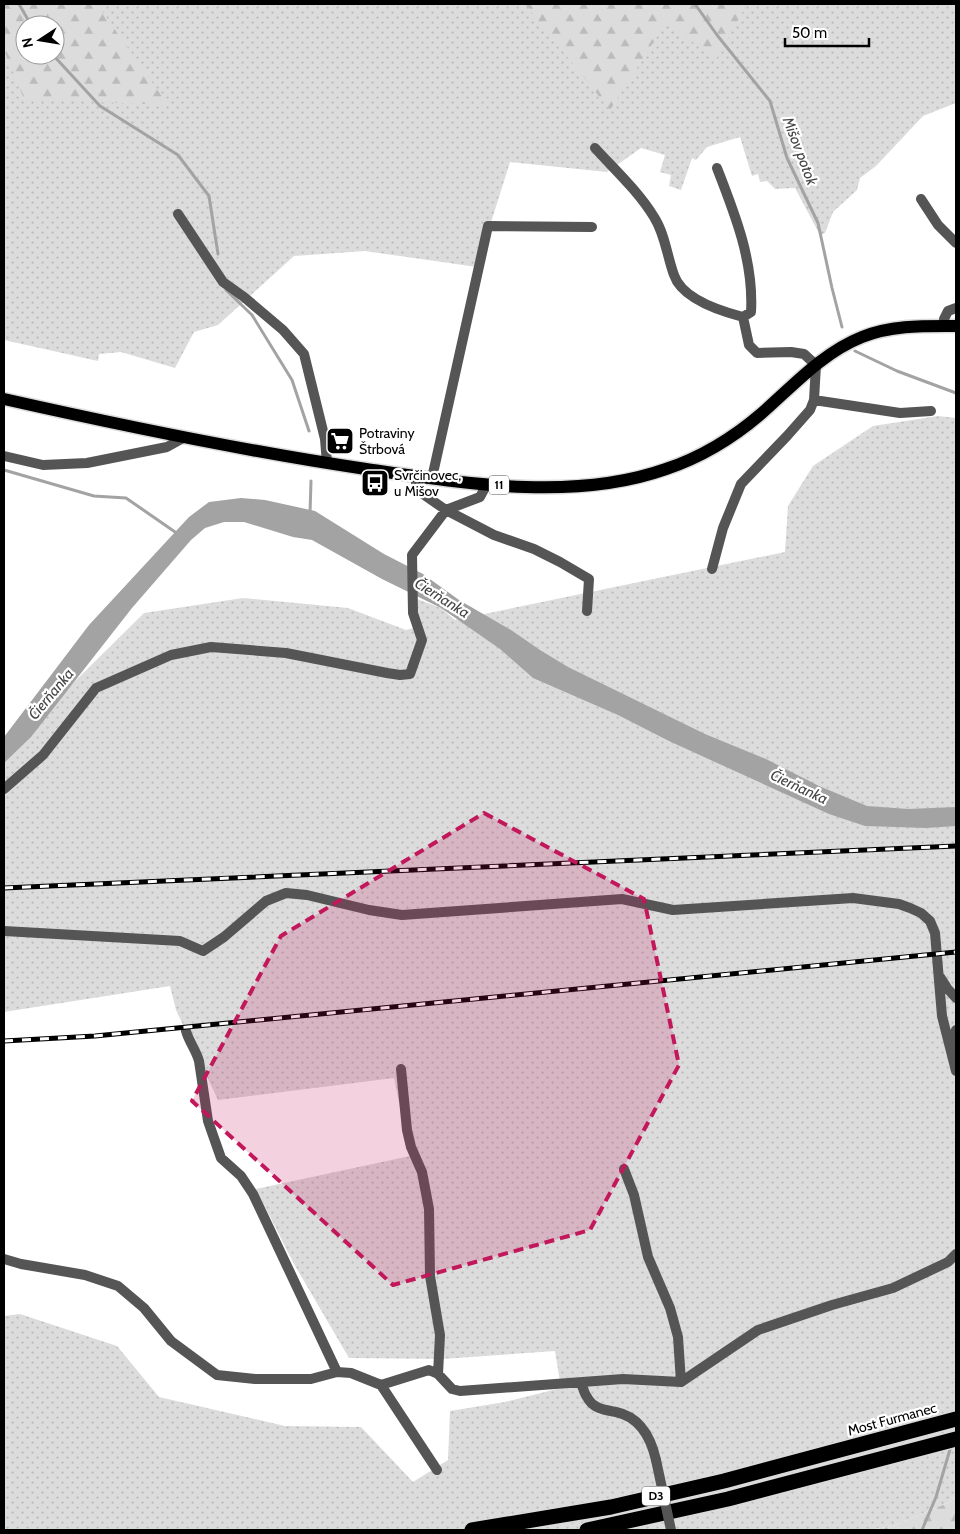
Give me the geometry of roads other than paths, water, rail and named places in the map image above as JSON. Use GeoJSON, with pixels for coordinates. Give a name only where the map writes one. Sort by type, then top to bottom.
{"type":"FeatureCollection","features":[{"type":"Feature","properties":{"kind":"highway","name":"Most Furmanec"},"geometry":{"type":"LineString","coordinates":[[472,1530],[611,1507],[724,1481],[956,1419]]}},
{"type":"Feature","properties":{"kind":"highway","name":"D3"},"geometry":{"type":"LineString","coordinates":[[587,1530],[728,1499],[956,1439]]}},
{"type":"Feature","properties":{"kind":"main road","name":"11"},"geometry":{"type":"LineString","coordinates":[[4,399],[185,437],[327,463],[415,476],[528,487],[588,485],[636,478],[682,464],[712,450],[741,430],[816,365],[845,345],[877,332],[904,327],[951,326]]}},
{"type":"Feature","properties":{"kind":"street"},"geometry":{"type":"LineString","coordinates":[[595,148],[642,199],[656,219],[674,277],[683,290],[720,311],[743,317],[751,312],[752,290],[738,222],[717,168]]}},
{"type":"Feature","properties":{"kind":"street"},"geometry":{"type":"LineString","coordinates":[[921,199],[938,225],[956,243]]}},
{"type":"Feature","properties":{"kind":"street"},"geometry":{"type":"LineString","coordinates":[[178,214],[223,282],[244,296],[283,330],[304,354],[325,439],[327,463]]}},
{"type":"Feature","properties":{"kind":"street"},"geometry":{"type":"LineString","coordinates":[[432,478],[488,226],[592,226]]}},
{"type":"Feature","properties":{"kind":"street"},"geometry":{"type":"LineString","coordinates":[[951,326],[944,319],[948,311],[956,308]]}},
{"type":"Feature","properties":{"kind":"street"},"geometry":{"type":"LineString","coordinates":[[712,569],[723,528],[741,484],[810,410],[814,400],[816,365],[804,354],[791,352],[757,353],[749,345],[743,317]]}},
{"type":"Feature","properties":{"kind":"street"},"geometry":{"type":"LineString","coordinates":[[814,400],[900,413],[930,411]]}},
{"type":"Feature","properties":{"kind":"street"},"geometry":{"type":"LineString","coordinates":[[4,456],[43,465],[87,463],[167,447],[185,437]]}},
{"type":"Feature","properties":{"kind":"street"},"geometry":{"type":"LineString","coordinates":[[415,476],[417,490],[446,510],[494,535],[534,549],[589,580],[587,611]]}},
{"type":"Feature","properties":{"kind":"street"},"geometry":{"type":"LineString","coordinates":[[4,789],[43,755],[96,688],[171,656],[210,647],[286,653],[387,674],[410,674],[422,640],[413,614],[412,555],[446,510],[480,497],[487,484]]}},
{"type":"Feature","properties":{"kind":"street"},"geometry":{"type":"LineString","coordinates":[[4,931],[180,941],[203,951],[224,937],[266,901],[286,893],[306,895],[369,910],[402,915],[622,899],[673,910],[853,898],[899,904],[921,913],[930,920],[935,933],[942,1016],[956,1071]]}},
{"type":"Feature","properties":{"kind":"street"},"geometry":{"type":"LineString","coordinates":[[939,975],[956,998]]}},
{"type":"Feature","properties":{"kind":"street"},"geometry":{"type":"LineString","coordinates":[[950,1048],[956,1030]]}},
{"type":"Feature","properties":{"kind":"street"},"geometry":{"type":"LineString","coordinates":[[186,1032],[199,1061],[208,1121],[221,1158],[241,1176],[253,1194],[336,1372]]}},
{"type":"Feature","properties":{"kind":"street"},"geometry":{"type":"LineString","coordinates":[[401,1069],[407,1130],[422,1172],[429,1209],[430,1276],[440,1335],[438,1374]]}},
{"type":"Feature","properties":{"kind":"street"},"geometry":{"type":"LineString","coordinates":[[624,1169],[634,1195],[648,1257],[670,1308],[678,1337],[681,1382]]}},
{"type":"Feature","properties":{"kind":"street"},"geometry":{"type":"LineString","coordinates":[[381,1385],[428,1370],[438,1374],[452,1389],[460,1391],[623,1379],[681,1382],[758,1330],[832,1305],[893,1288],[948,1262],[956,1254]]}},
{"type":"Feature","properties":{"kind":"street"},"geometry":{"type":"LineString","coordinates":[[4,1259],[21,1264],[85,1275],[118,1286],[144,1308],[172,1341],[216,1375],[255,1379],[311,1379],[336,1372],[352,1373],[381,1385],[437,1470]]}},
{"type":"Feature","properties":{"kind":"street"},"geometry":{"type":"LineString","coordinates":[[581,1382],[587,1397],[593,1404],[600,1409],[630,1417],[639,1424],[652,1444],[671,1530]]}},
{"type":"Feature","properties":{"kind":"water","name":"Čierňanka"},"geometry":{"type":"Polygon","coordinates":[[[241,498],[265,500],[315,511],[384,554],[423,574],[459,600],[511,630],[568,667],[705,734],[766,759],[819,786],[867,806],[908,809],[956,807],[956,826],[926,828],[865,826],[829,814],[669,741],[618,715],[533,678],[500,649],[441,608],[382,579],[312,540],[293,537],[244,522],[224,522],[205,528],[191,540],[132,608],[31,737],[4,763],[4,737],[89,625],[189,517],[209,502],[241,498]]]}},
{"type":"Feature","properties":{"kind":"waterway"},"geometry":{"type":"LineString","coordinates":[[19,4],[25,15]]}},
{"type":"Feature","properties":{"kind":"waterway","name":"Mišov potok"},"geometry":{"type":"LineString","coordinates":[[695,4],[717,35],[770,101],[787,158],[818,223],[842,327]]}},
{"type":"Feature","properties":{"kind":"waterway"},"geometry":{"type":"LineString","coordinates":[[62,65],[100,106],[178,155],[209,196],[218,254]]}},
{"type":"Feature","properties":{"kind":"waterway"},"geometry":{"type":"LineString","coordinates":[[226,290],[252,315],[292,380],[309,431]]}},
{"type":"Feature","properties":{"kind":"waterway","name":"Mišov potok"},"geometry":{"type":"LineString","coordinates":[[855,351],[897,371],[956,393]]}},
{"type":"Feature","properties":{"kind":"waterway"},"geometry":{"type":"LineString","coordinates":[[4,470],[94,496],[126,498],[178,534]]}},
{"type":"Feature","properties":{"kind":"waterway"},"geometry":{"type":"LineString","coordinates":[[310,513],[311,481]]}},
{"type":"Feature","properties":{"kind":"waterway"},"geometry":{"type":"LineString","coordinates":[[922,1530],[936,1497],[951,1446]]}},
{"type":"Feature","properties":{"kind":"railway"},"geometry":{"type":"LineString","coordinates":[[4,888],[956,846]]}},
{"type":"Feature","properties":{"kind":"railway"},"geometry":{"type":"LineString","coordinates":[[4,1041],[95,1036],[956,952]]}},
{"type":"Feature","properties":{"kind":"place","name":"Potraviny Štrbová"},"geometry":{"type":"Point","coordinates":[340,441]}},
{"type":"Feature","properties":{"kind":"place","name":"Svrčinovec, u Mišov"},"geometry":{"type":"Point","coordinates":[375,483]}}]}
